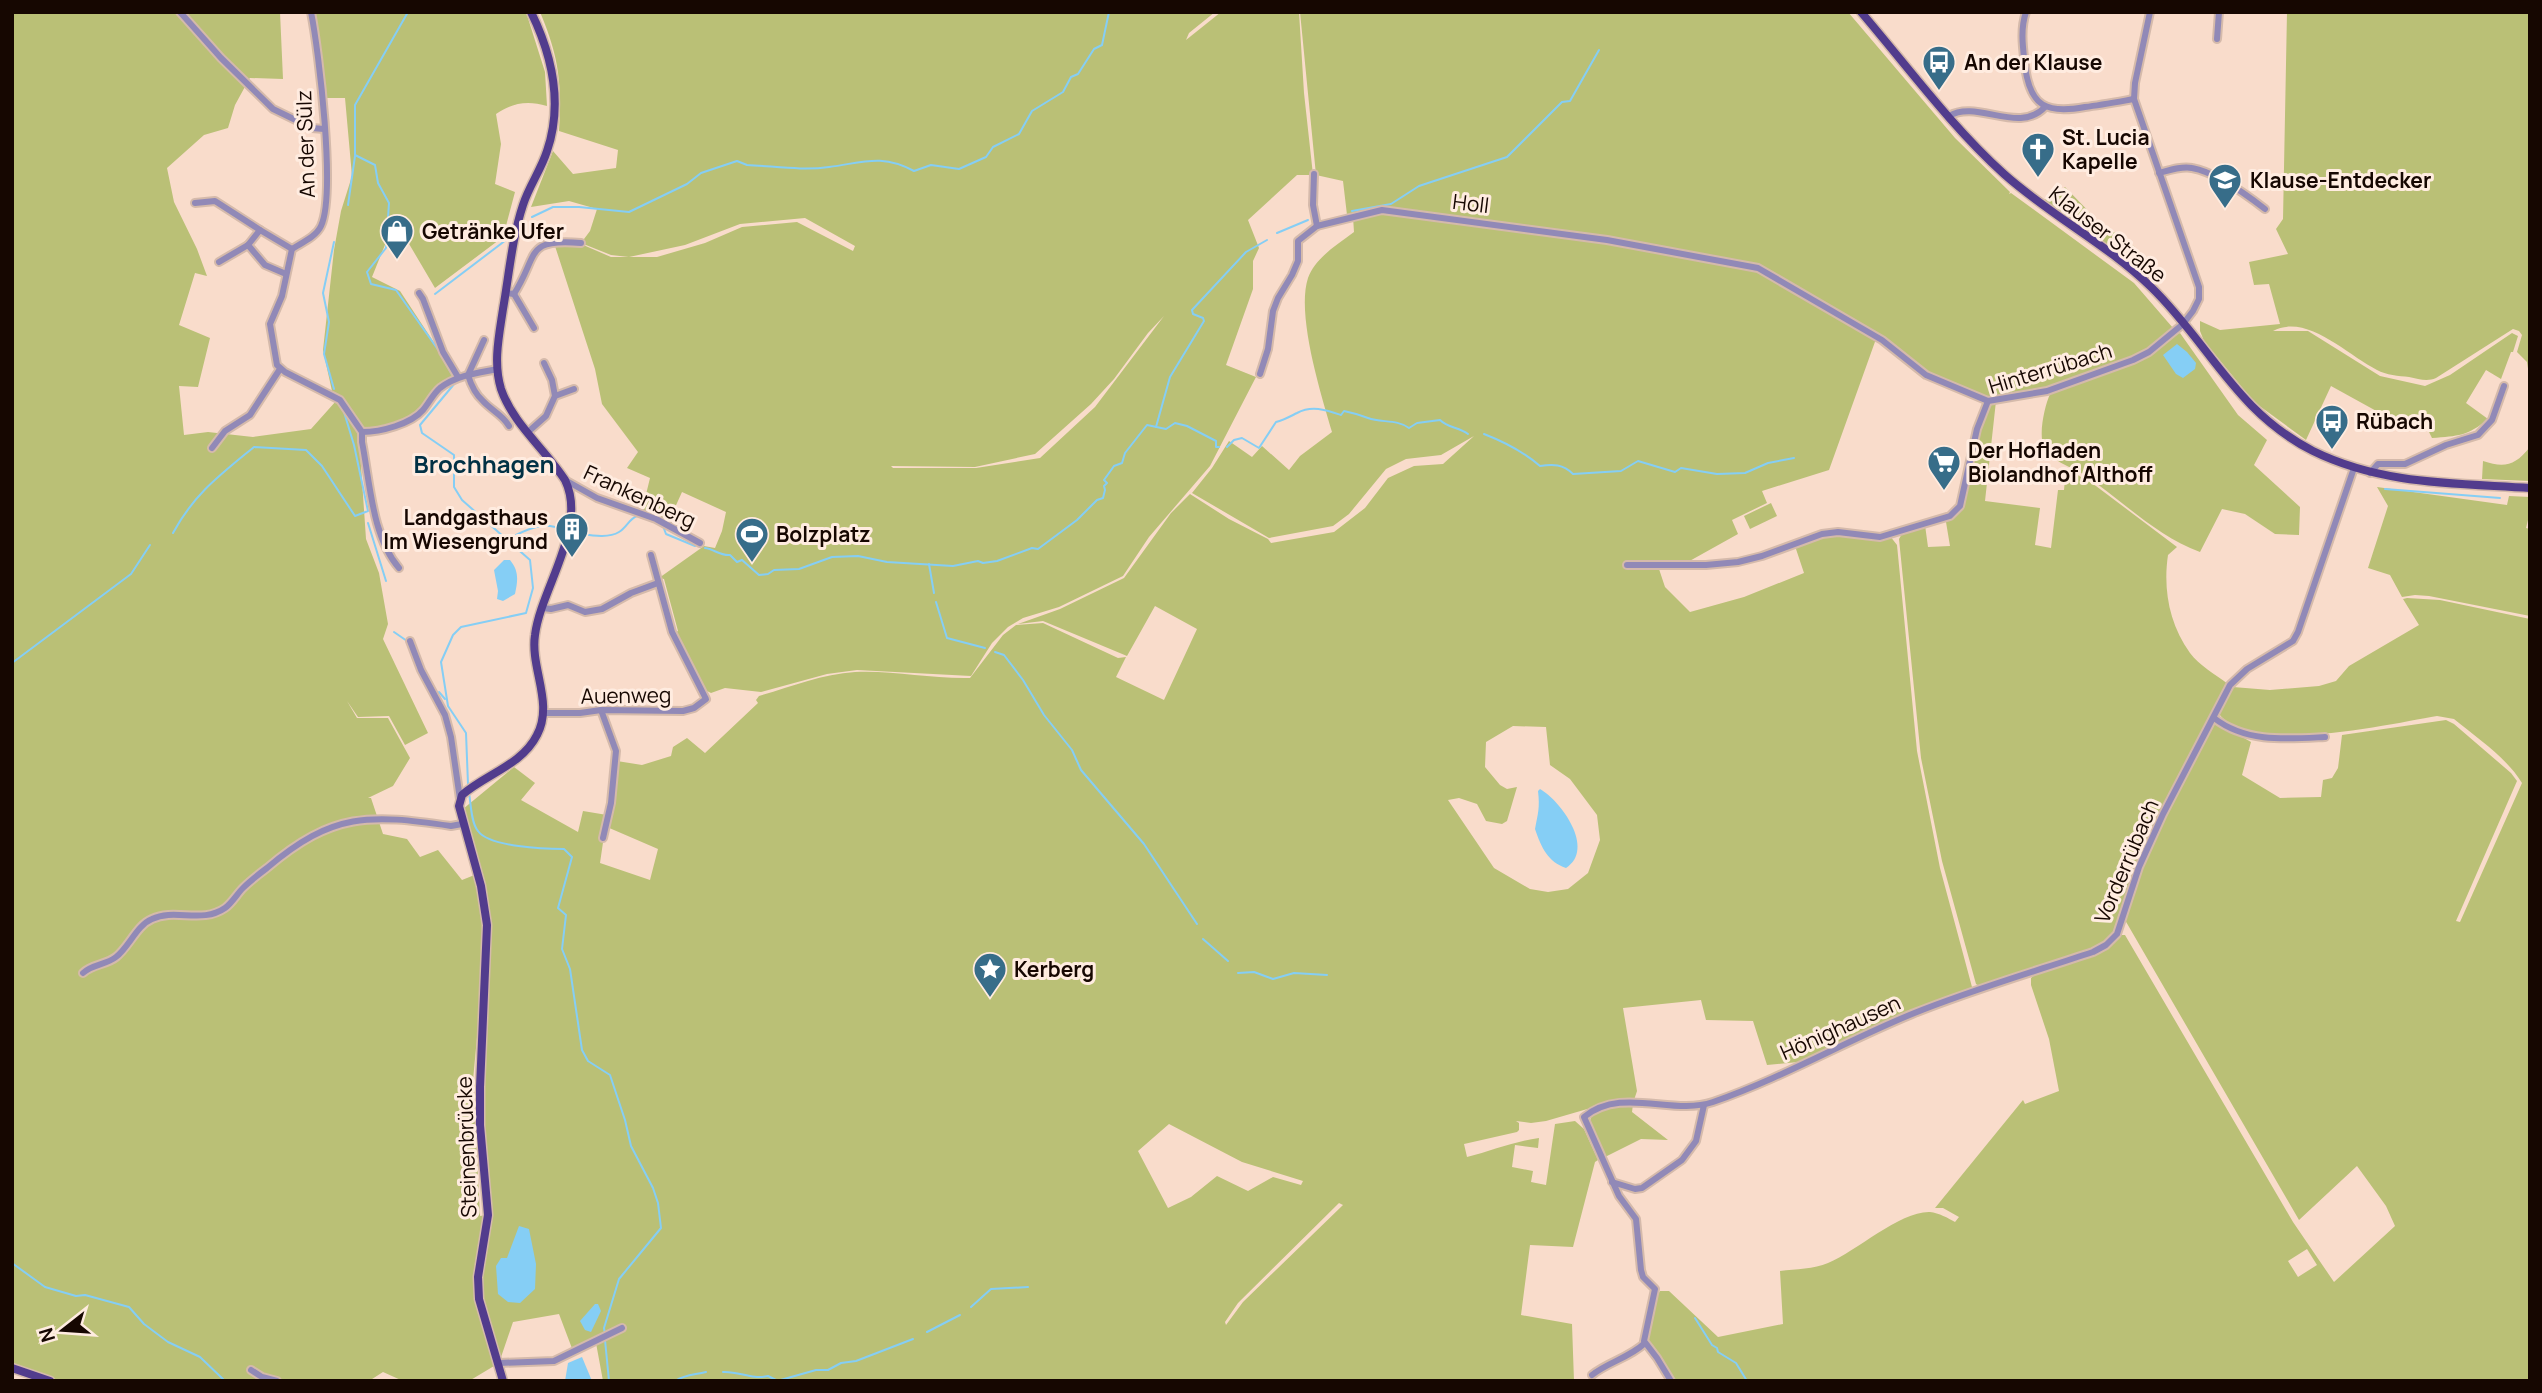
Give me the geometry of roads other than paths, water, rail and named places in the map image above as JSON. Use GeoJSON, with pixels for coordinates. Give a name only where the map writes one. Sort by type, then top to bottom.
{"type":"FeatureCollection","features":[{"type":"Feature","properties":{"kind":"main road"},"geometry":{"type":"LineString","coordinates":[[461,797],[507,766],[531,745],[539,731],[544,713],[534,651],[535,634],[563,548],[571,512],[569,487],[506,401],[498,369],[497,347],[510,293],[523,205],[547,153],[553,121],[552,70],[547,49],[531,12]]}},
{"type":"Feature","properties":{"kind":"main road","name":"Klauser Straße"},"geometry":{"type":"LineString","coordinates":[[1861,12],[1990,161],[2038,203],[2139,276],[2183,324],[2232,386],[2259,414],[2298,442],[2370,473],[2411,481],[2530,488]]}},
{"type":"Feature","properties":{"kind":"main road","name":"Steinenbrücke"},"geometry":{"type":"LineString","coordinates":[[461,797],[462,824],[481,886],[487,925],[480,1125],[488,1215],[478,1278],[479,1299],[503,1381]]}},
{"type":"Feature","properties":{"kind":"main road"},"geometry":{"type":"LineString","coordinates":[[12,1368],[50,1381]]}},
{"type":"Feature","properties":{"kind":"street"},"geometry":{"type":"LineString","coordinates":[[180,12],[221,58],[273,109],[312,128],[324,128]]}},
{"type":"Feature","properties":{"kind":"street","name":"An der Sülz"},"geometry":{"type":"LineString","coordinates":[[292,249],[317,232],[322,224],[328,173],[312,12]]}},
{"type":"Feature","properties":{"kind":"street"},"geometry":{"type":"LineString","coordinates":[[2026,12],[2022,33],[2028,84],[2036,99],[2045,107],[2054,110],[2134,99],[2150,12]]}},
{"type":"Feature","properties":{"kind":"street"},"geometry":{"type":"LineString","coordinates":[[2217,40],[2219,12]]}},
{"type":"Feature","properties":{"kind":"street","name":"Klauser Straße"},"geometry":{"type":"LineString","coordinates":[[2134,99],[2199,287],[2199,299],[2183,324]]}},
{"type":"Feature","properties":{"kind":"street"},"geometry":{"type":"LineString","coordinates":[[1949,116],[1957,111],[2016,118],[2031,116],[2045,107]]}},
{"type":"Feature","properties":{"kind":"street"},"geometry":{"type":"LineString","coordinates":[[2160,173],[2195,168],[2240,191],[2265,209]]}},
{"type":"Feature","properties":{"kind":"street"},"geometry":{"type":"LineString","coordinates":[[1260,374],[1268,349],[1273,311],[1298,261],[1298,241],[1317,226],[1313,205],[1314,174]]}},
{"type":"Feature","properties":{"kind":"street"},"geometry":{"type":"LineString","coordinates":[[195,204],[215,201],[292,249],[282,296],[270,324],[277,365],[340,400],[362,432],[378,529],[386,550],[399,568]]}},
{"type":"Feature","properties":{"kind":"street","name":"Holl"},"geometry":{"type":"LineString","coordinates":[[1317,226],[1382,210],[1488,222],[1758,268],[1882,340],[1926,375],[1988,401]]}},
{"type":"Feature","properties":{"kind":"street"},"geometry":{"type":"LineString","coordinates":[[219,262],[248,245],[260,230]]}},
{"type":"Feature","properties":{"kind":"street"},"geometry":{"type":"LineString","coordinates":[[534,328],[510,293],[523,279],[534,252],[541,246],[553,242],[581,243]]}},
{"type":"Feature","properties":{"kind":"street"},"geometry":{"type":"LineString","coordinates":[[248,245],[265,265],[286,274]]}},
{"type":"Feature","properties":{"kind":"street"},"geometry":{"type":"LineString","coordinates":[[419,293],[443,352],[458,377]]}},
{"type":"Feature","properties":{"kind":"street","name":"Hinterrübach"},"geometry":{"type":"LineString","coordinates":[[1626,565],[1706,565],[1738,562],[1822,534],[1838,532],[1880,537],[1950,516],[1960,506],[1980,420],[1988,401],[2047,391],[2133,360],[2148,352],[2183,324]]}},
{"type":"Feature","properties":{"kind":"street"},"geometry":{"type":"LineString","coordinates":[[484,340],[468,375],[473,389],[483,402],[506,420],[509,426]]}},
{"type":"Feature","properties":{"kind":"street"},"geometry":{"type":"LineString","coordinates":[[528,432],[546,416],[555,396],[552,380],[544,363]]}},
{"type":"Feature","properties":{"kind":"street"},"geometry":{"type":"LineString","coordinates":[[212,448],[225,432],[250,415],[280,369]]}},
{"type":"Feature","properties":{"kind":"street"},"geometry":{"type":"LineString","coordinates":[[362,432],[386,428],[414,418],[438,389],[458,377],[498,369]]}},
{"type":"Feature","properties":{"kind":"street"},"geometry":{"type":"LineString","coordinates":[[2370,473],[2378,464],[2405,464],[2446,445],[2478,435],[2492,420],[2504,386]]}},
{"type":"Feature","properties":{"kind":"street"},"geometry":{"type":"LineString","coordinates":[[555,396],[574,390]]}},
{"type":"Feature","properties":{"kind":"street","name":"Vorderrübach"},"geometry":{"type":"LineString","coordinates":[[1992,986],[2093,952],[2118,934],[2139,867],[2185,770],[2230,685],[2247,669],[2293,641],[2298,632],[2319,577],[2354,468]]}},
{"type":"Feature","properties":{"kind":"street","name":"Frankenberg"},"geometry":{"type":"LineString","coordinates":[[565,480],[597,498],[656,519],[700,543]]}},
{"type":"Feature","properties":{"kind":"street"},"geometry":{"type":"LineString","coordinates":[[543,608],[568,606],[585,612],[602,609],[631,593],[658,583],[651,555]]}},
{"type":"Feature","properties":{"kind":"street","name":"Auenweg"},"geometry":{"type":"LineString","coordinates":[[544,713],[601,710],[683,711],[694,708],[706,699],[672,632],[658,583]]}},
{"type":"Feature","properties":{"kind":"street"},"geometry":{"type":"LineString","coordinates":[[410,641],[421,670],[444,715],[451,737],[461,797]]}},
{"type":"Feature","properties":{"kind":"street"},"geometry":{"type":"LineString","coordinates":[[601,710],[615,751],[611,803],[603,838]]}},
{"type":"Feature","properties":{"kind":"street"},"geometry":{"type":"LineString","coordinates":[[2214,718],[2225,727],[2249,736],[2276,739],[2325,737]]}},
{"type":"Feature","properties":{"kind":"street"},"geometry":{"type":"LineString","coordinates":[[83,973],[88,968],[107,963],[118,956],[150,919],[166,915],[204,916],[225,908],[243,888],[282,855],[328,827],[371,818],[451,826],[462,824]]}},
{"type":"Feature","properties":{"kind":"street","name":"Hönighausen"},"geometry":{"type":"LineString","coordinates":[[1645,1343],[1643,1338],[1655,1289],[1641,1270],[1636,1219],[1619,1196],[1584,1116],[1600,1107],[1625,1102],[1704,1105],[1737,1093],[1912,1014],[1992,986]]}},
{"type":"Feature","properties":{"kind":"street"},"geometry":{"type":"LineString","coordinates":[[1612,1182],[1635,1189],[1642,1188],[1682,1160],[1696,1141],[1704,1105]]}},
{"type":"Feature","properties":{"kind":"street"},"geometry":{"type":"LineString","coordinates":[[499,1363],[554,1362],[622,1328]]}},
{"type":"Feature","properties":{"kind":"street"},"geometry":{"type":"LineString","coordinates":[[1592,1375],[1602,1367],[1630,1355],[1645,1343],[1671,1381]]}},
{"type":"Feature","properties":{"kind":"street"},"geometry":{"type":"LineString","coordinates":[[251,1370],[262,1377],[277,1381]]}},
{"type":"Feature","properties":{"kind":"water"},"geometry":{"type":"Polygon","coordinates":[[[2177,344],[2196,363],[2195,369],[2183,378],[2176,374],[2163,355],[2177,344]]]}},
{"type":"Feature","properties":{"kind":"water"},"geometry":{"type":"Polygon","coordinates":[[[504,560],[510,560],[513,564],[517,580],[515,594],[503,601],[497,599],[494,570],[504,560]]]}},
{"type":"Feature","properties":{"kind":"water"},"geometry":{"type":"Polygon","coordinates":[[[1540,789],[1565,814],[1576,838],[1578,849],[1574,860],[1566,868],[1554,862],[1546,853],[1535,829],[1540,789]]]}},
{"type":"Feature","properties":{"kind":"water"},"geometry":{"type":"Polygon","coordinates":[[[519,1226],[529,1229],[536,1264],[535,1289],[520,1303],[508,1302],[498,1294],[496,1266],[501,1258],[507,1258],[519,1226]]]}},
{"type":"Feature","properties":{"kind":"water"},"geometry":{"type":"Polygon","coordinates":[[[598,1304],[601,1311],[591,1332],[585,1330],[580,1321],[598,1304]]]}},
{"type":"Feature","properties":{"kind":"water"},"geometry":{"type":"Polygon","coordinates":[[[582,1357],[592,1381],[565,1381],[568,1363],[582,1357]]]}},
{"type":"Feature","properties":{"kind":"waterway"},"geometry":{"type":"LineString","coordinates":[[408,12],[355,105],[355,155],[375,165],[378,183],[389,203],[386,248],[367,272],[371,284],[396,290],[439,351]]}},
{"type":"Feature","properties":{"kind":"waterway"},"geometry":{"type":"LineString","coordinates":[[532,217],[553,207],[629,212],[687,184],[701,173],[737,161],[747,165],[808,169],[881,161],[902,165],[914,171],[931,165],[959,169],[986,157],[993,147],[1019,134],[1032,111],[1063,92],[1071,77],[1078,74],[1094,49],[1102,45],[1109,12]]}},
{"type":"Feature","properties":{"kind":"waterway"},"geometry":{"type":"LineString","coordinates":[[1352,211],[1391,204],[1419,186],[1507,157],[1562,102],[1570,101],[1599,50]]}},
{"type":"Feature","properties":{"kind":"waterway"},"geometry":{"type":"LineString","coordinates":[[348,205],[355,156]]}},
{"type":"Feature","properties":{"kind":"waterway"},"geometry":{"type":"LineString","coordinates":[[1277,233],[1308,220]]}},
{"type":"Feature","properties":{"kind":"waterway"},"geometry":{"type":"LineString","coordinates":[[435,294],[506,240]]}},
{"type":"Feature","properties":{"kind":"waterway"},"geometry":{"type":"LineString","coordinates":[[1156,427],[1170,377],[1204,321],[1193,314],[1192,310],[1246,252],[1267,240]]}},
{"type":"Feature","properties":{"kind":"waterway"},"geometry":{"type":"LineString","coordinates":[[334,242],[323,293],[329,322],[324,354],[334,389]]}},
{"type":"Feature","properties":{"kind":"waterway"},"geometry":{"type":"LineString","coordinates":[[445,362],[454,378]]}},
{"type":"Feature","properties":{"kind":"waterway"},"geometry":{"type":"LineString","coordinates":[[455,383],[420,425],[422,433],[454,455],[454,487],[462,500],[530,560],[533,588],[526,613],[461,627],[453,635],[441,662],[448,706],[466,733],[468,784]]}},
{"type":"Feature","properties":{"kind":"waterway"},"geometry":{"type":"LineString","coordinates":[[1227,447],[1234,440],[1242,438],[1259,448],[1276,422],[1314,409],[1341,415],[1344,411],[1399,423],[1409,428],[1417,423],[1440,420],[1468,434]]}},
{"type":"Feature","properties":{"kind":"waterway"},"geometry":{"type":"LineString","coordinates":[[173,533],[199,496],[254,447],[306,450],[322,466],[355,516],[368,511],[344,412]]}},
{"type":"Feature","properties":{"kind":"waterway"},"geometry":{"type":"LineString","coordinates":[[705,548],[730,555],[737,562],[742,560],[759,575],[774,570],[799,569],[832,557],[858,556],[887,562],[953,566],[978,561],[997,561],[1032,548],[1038,549],[1077,520],[1097,500],[1103,498],[1104,486],[1107,483],[1104,480],[1114,466],[1122,463],[1125,453],[1147,425],[1166,429],[1175,423],[1187,426],[1216,441],[1216,447],[1219,447]]}},
{"type":"Feature","properties":{"kind":"waterway"},"geometry":{"type":"LineString","coordinates":[[1484,434],[1513,448],[1540,466],[1558,466],[1573,474],[1621,471],[1638,461],[1675,472],[1681,468],[1717,474],[1745,473],[1768,463],[1794,458]]}},
{"type":"Feature","properties":{"kind":"waterway"},"geometry":{"type":"LineString","coordinates":[[2385,489],[2500,498]]}},
{"type":"Feature","properties":{"kind":"waterway"},"geometry":{"type":"LineString","coordinates":[[577,533],[599,536],[615,534],[637,516]]}},
{"type":"Feature","properties":{"kind":"waterway"},"geometry":{"type":"LineString","coordinates":[[652,521],[663,526],[666,534],[695,546]]}},
{"type":"Feature","properties":{"kind":"waterway"},"geometry":{"type":"LineString","coordinates":[[368,523],[386,581]]}},
{"type":"Feature","properties":{"kind":"waterway"},"geometry":{"type":"LineString","coordinates":[[514,541],[516,535],[538,526],[561,530]]}},
{"type":"Feature","properties":{"kind":"waterway"},"geometry":{"type":"LineString","coordinates":[[12,663],[131,574],[150,545]]}},
{"type":"Feature","properties":{"kind":"waterway"},"geometry":{"type":"LineString","coordinates":[[929,564],[934,593]]}},
{"type":"Feature","properties":{"kind":"waterway"},"geometry":{"type":"LineString","coordinates":[[936,602],[947,638],[985,648]]}},
{"type":"Feature","properties":{"kind":"waterway"},"geometry":{"type":"LineString","coordinates":[[394,632],[407,641]]}},
{"type":"Feature","properties":{"kind":"waterway"},"geometry":{"type":"LineString","coordinates":[[995,652],[1004,655],[1023,680],[1044,715],[1072,750],[1081,770],[1144,844],[1197,924]]}},
{"type":"Feature","properties":{"kind":"waterway"},"geometry":{"type":"LineString","coordinates":[[439,692],[445,699]]}},
{"type":"Feature","properties":{"kind":"waterway"},"geometry":{"type":"LineString","coordinates":[[469,793],[474,823],[484,836],[505,844],[564,849],[572,857],[558,908],[566,915],[562,949],[570,969],[582,1050],[588,1061],[610,1075],[631,1146],[653,1188],[661,1228],[619,1279],[604,1328],[605,1334]]}},
{"type":"Feature","properties":{"kind":"waterway"},"geometry":{"type":"LineString","coordinates":[[1203,939],[1228,961]]}},
{"type":"Feature","properties":{"kind":"waterway"},"geometry":{"type":"LineString","coordinates":[[1238,973],[1254,972],[1273,979],[1294,973],[1327,975]]}},
{"type":"Feature","properties":{"kind":"waterway"},"geometry":{"type":"LineString","coordinates":[[12,1263],[45,1287],[129,1307],[144,1324],[168,1342],[200,1357],[225,1381]]}},
{"type":"Feature","properties":{"kind":"waterway"},"geometry":{"type":"LineString","coordinates":[[971,1307],[991,1289],[1028,1287]]}},
{"type":"Feature","properties":{"kind":"waterway"},"geometry":{"type":"LineString","coordinates":[[927,1332],[960,1315]]}},
{"type":"Feature","properties":{"kind":"waterway"},"geometry":{"type":"LineString","coordinates":[[1695,1318],[1712,1345],[1736,1363],[1747,1381]]}},
{"type":"Feature","properties":{"kind":"waterway"},"geometry":{"type":"LineString","coordinates":[[777,1381],[816,1370],[828,1370],[841,1363],[856,1361],[913,1339]]}},
{"type":"Feature","properties":{"kind":"waterway"},"geometry":{"type":"LineString","coordinates":[[605,1340],[609,1381]]}},
{"type":"Feature","properties":{"kind":"waterway"},"geometry":{"type":"LineString","coordinates":[[675,1381],[706,1372]]}},
{"type":"Feature","properties":{"kind":"waterway"},"geometry":{"type":"LineString","coordinates":[[723,1372],[768,1376],[776,1380]]}},
{"type":"Feature","properties":{"kind":"place","name":"An der Klause"},"geometry":{"type":"Point","coordinates":[1939,92]}},
{"type":"Feature","properties":{"kind":"place","name":"St. Lucia Kapelle"},"geometry":{"type":"Point","coordinates":[2038,179]}},
{"type":"Feature","properties":{"kind":"place","name":"Klause-Entdecker"},"geometry":{"type":"Point","coordinates":[2225,210]}},
{"type":"Feature","properties":{"kind":"place","name":"Getränke Ufer"},"geometry":{"type":"Point","coordinates":[397,261]}},
{"type":"Feature","properties":{"kind":"place","name":"Rübach"},"geometry":{"type":"Point","coordinates":[2332,451]}},
{"type":"Feature","properties":{"kind":"place","name":"Der Hofladen Biolandhof Althoff"},"geometry":{"type":"Point","coordinates":[1944,492]}},
{"type":"Feature","properties":{"kind":"place","name":"Landgasthaus Im Wiesengrund"},"geometry":{"type":"Point","coordinates":[572,559]}},
{"type":"Feature","properties":{"kind":"place","name":"Bolzplatz"},"geometry":{"type":"Point","coordinates":[752,564]}},
{"type":"Feature","properties":{"kind":"place","name":"Kerberg"},"geometry":{"type":"Point","coordinates":[990,999]}},
{"type":"Feature","properties":{"kind":"district","name":"Brochhagen"},"geometry":{"type":"Point","coordinates":[484,463]}}]}
